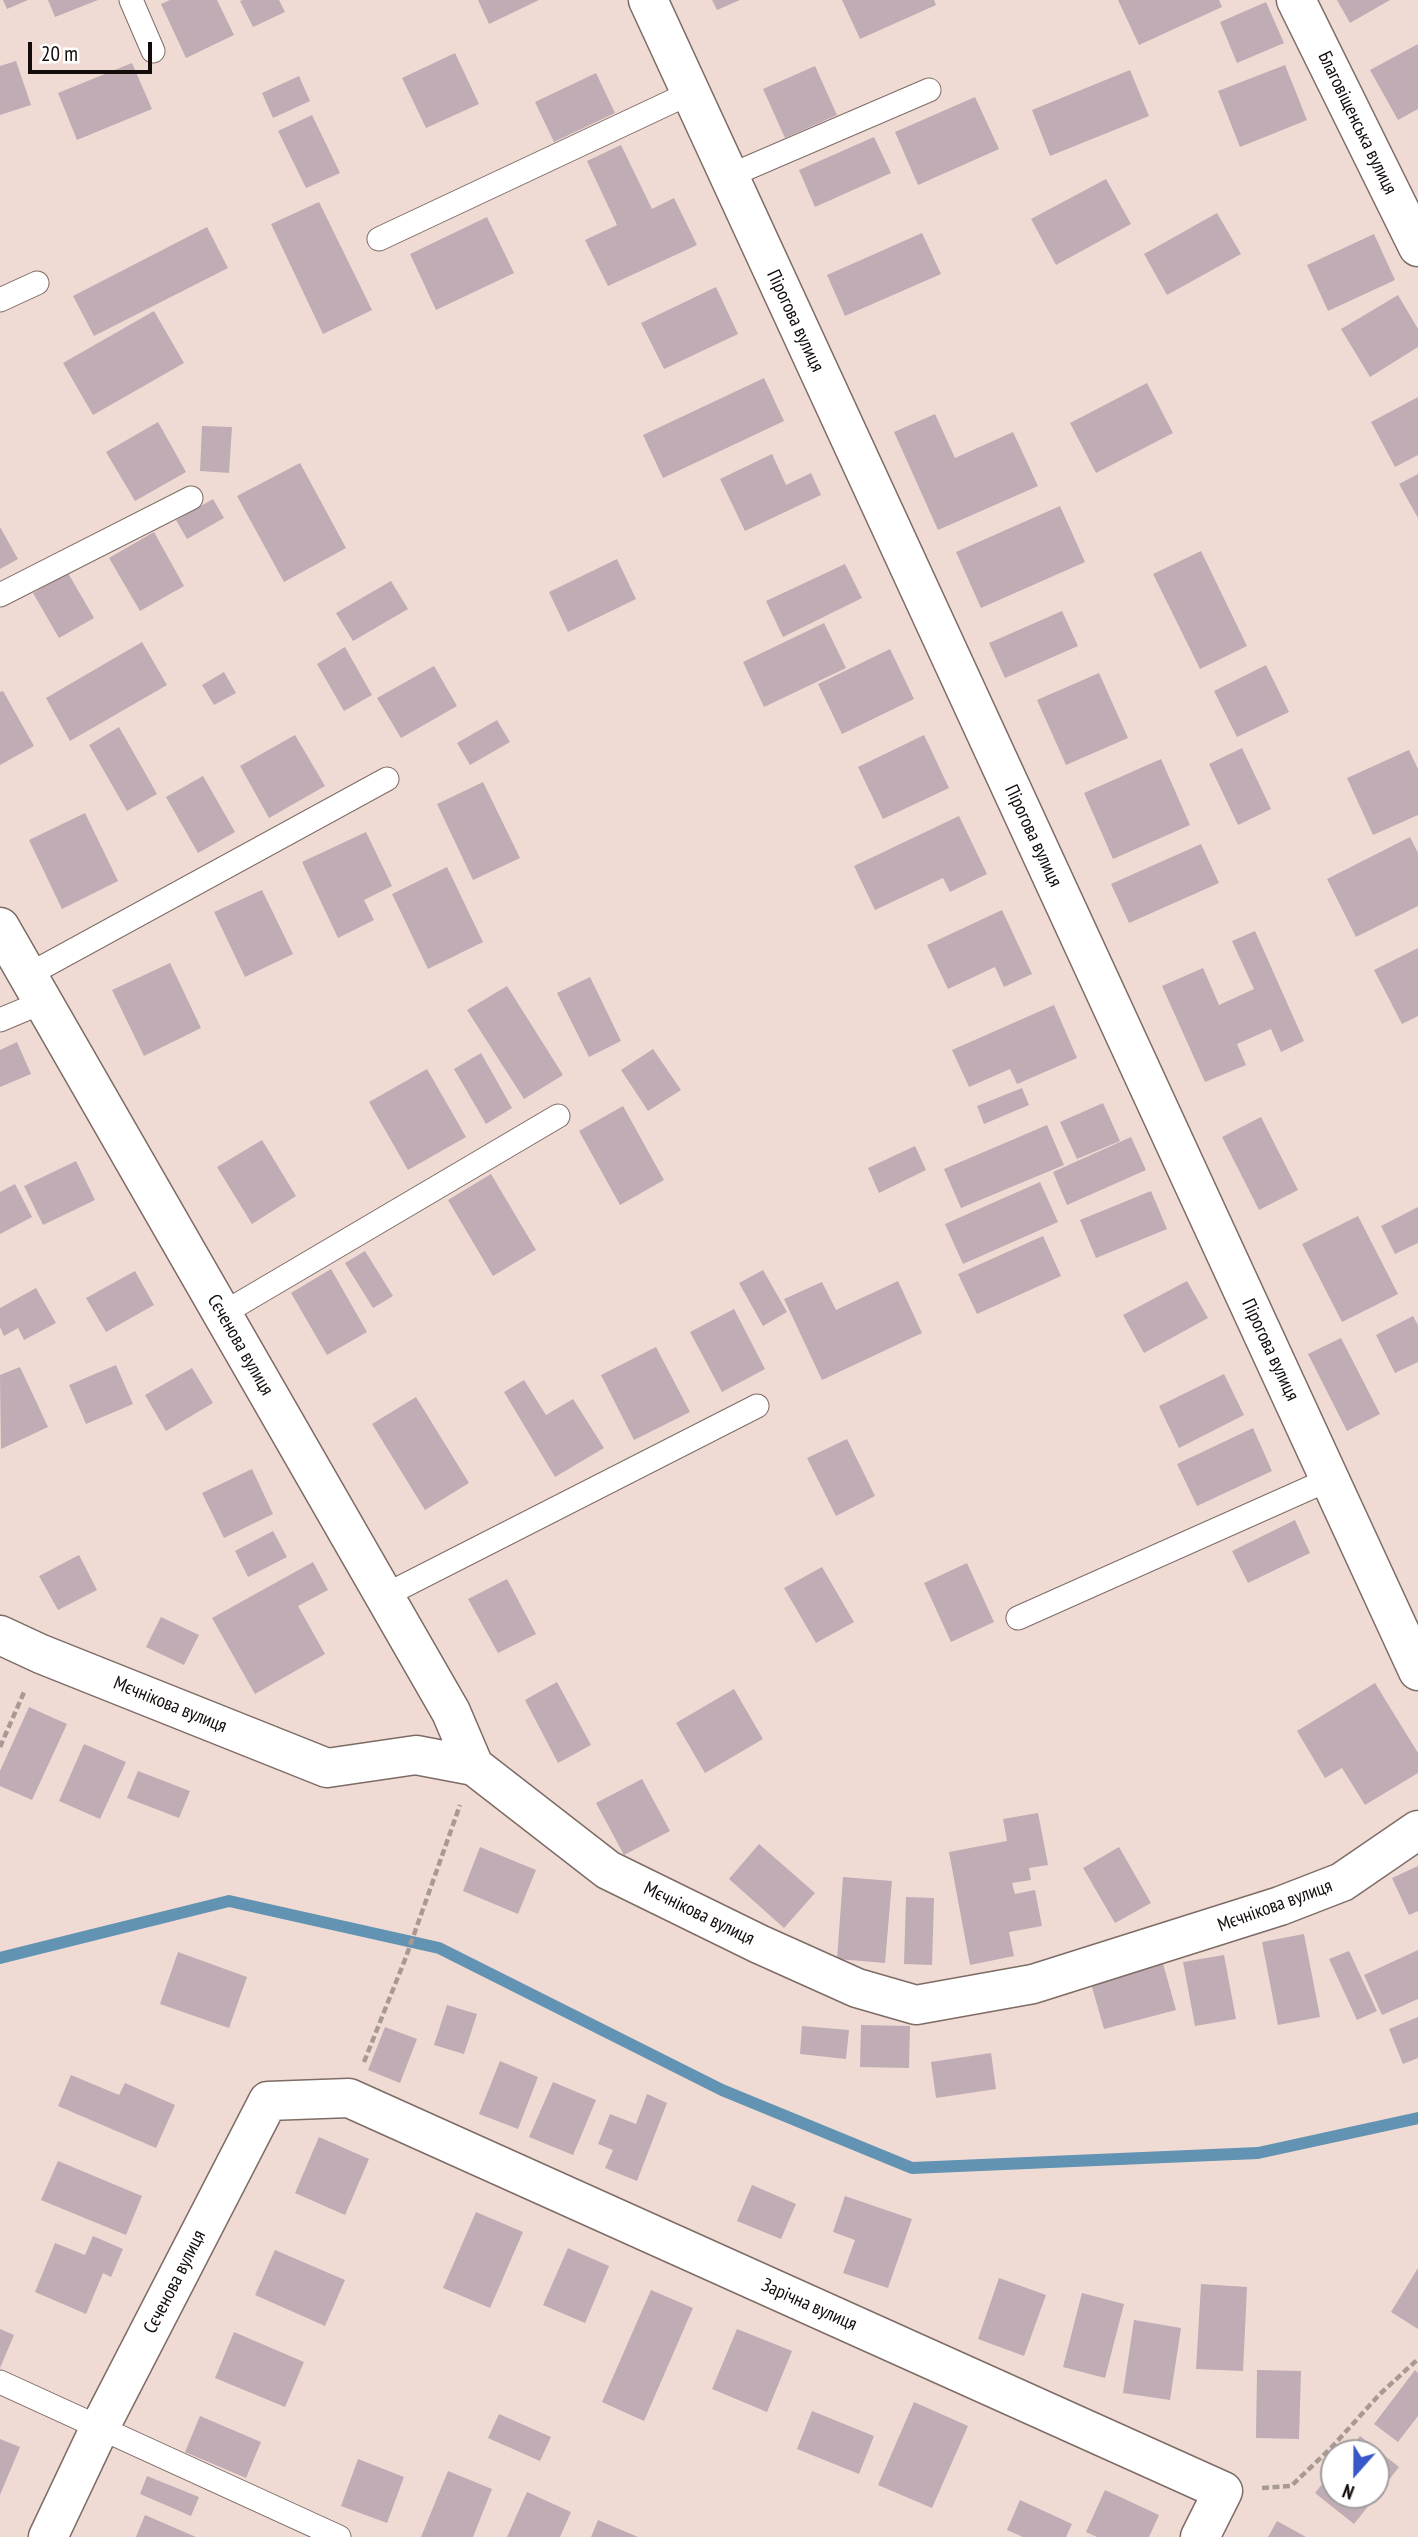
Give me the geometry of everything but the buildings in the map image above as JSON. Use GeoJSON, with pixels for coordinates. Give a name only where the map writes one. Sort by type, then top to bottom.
{"type":"FeatureCollection","features":[{"type":"Feature","properties":{"kind":"street","name":"Пірогова вулиця"},"geometry":{"type":"LineString","coordinates":[[648,0],[1418,1671]]}},
{"type":"Feature","properties":{"kind":"street","name":"Благовіщенська вулиця"},"geometry":{"type":"LineString","coordinates":[[1296,0],[1418,247]]}},
{"type":"Feature","properties":{"kind":"street","name":"Сєченова вулиця"},"geometry":{"type":"LineString","coordinates":[[0,927],[451,1712],[474,1766]]}},
{"type":"Feature","properties":{"kind":"street","name":"Мєчнікова вулиця"},"geometry":{"type":"LineString","coordinates":[[0,1635],[41,1654],[327,1768],[416,1755],[474,1766],[608,1870],[857,1988],[915,2005],[1033,1984],[1280,1906],[1342,1882],[1418,1830]]}},
{"type":"Feature","properties":{"kind":"street","name":"Сєченова вулиця"},"geometry":{"type":"LineString","coordinates":[[48,2537],[100,2427],[268,2101],[349,2098]]}},
{"type":"Feature","properties":{"kind":"street","name":"Зарічна вулиця"},"geometry":{"type":"LineString","coordinates":[[349,2098],[1223,2491]]}},
{"type":"Feature","properties":{"kind":"street"},"geometry":{"type":"LineString","coordinates":[[1200,2537],[1223,2491]]}},
{"type":"Feature","properties":{"kind":"lane"},"geometry":{"type":"LineString","coordinates":[[131,0],[153,51]]}},
{"type":"Feature","properties":{"kind":"lane"},"geometry":{"type":"LineString","coordinates":[[729,176],[929,90]]}},
{"type":"Feature","properties":{"kind":"lane"},"geometry":{"type":"LineString","coordinates":[[379,239],[690,93]]}},
{"type":"Feature","properties":{"kind":"lane"},"geometry":{"type":"LineString","coordinates":[[0,300],[37,283]]}},
{"type":"Feature","properties":{"kind":"lane"},"geometry":{"type":"LineString","coordinates":[[0,595],[191,498]]}},
{"type":"Feature","properties":{"kind":"lane"},"geometry":{"type":"LineString","coordinates":[[0,1020],[35,988],[387,779]]}},
{"type":"Feature","properties":{"kind":"lane"},"geometry":{"type":"LineString","coordinates":[[222,1314],[558,1116]]}},
{"type":"Feature","properties":{"kind":"lane"},"geometry":{"type":"LineString","coordinates":[[384,1595],[757,1406]]}},
{"type":"Feature","properties":{"kind":"lane"},"geometry":{"type":"LineString","coordinates":[[1018,1618],[1330,1479]]}},
{"type":"Feature","properties":{"kind":"lane"},"geometry":{"type":"LineString","coordinates":[[0,2382],[339,2537]]}},
{"type":"Feature","properties":{"kind":"path"},"geometry":{"type":"LineString","coordinates":[[0,1747],[41,1654]]}},
{"type":"Feature","properties":{"kind":"path"},"geometry":{"type":"LineString","coordinates":[[349,2098],[406,1957],[474,1766]]}},
{"type":"Feature","properties":{"kind":"path"},"geometry":{"type":"LineString","coordinates":[[1223,2491],[1291,2486],[1418,2359]]}},
{"type":"Feature","properties":{"kind":"waterway"},"geometry":{"type":"LineString","coordinates":[[0,1958],[229,1901],[439,1948],[722,2090],[912,2168],[1258,2153],[1418,2118]]}}]}
